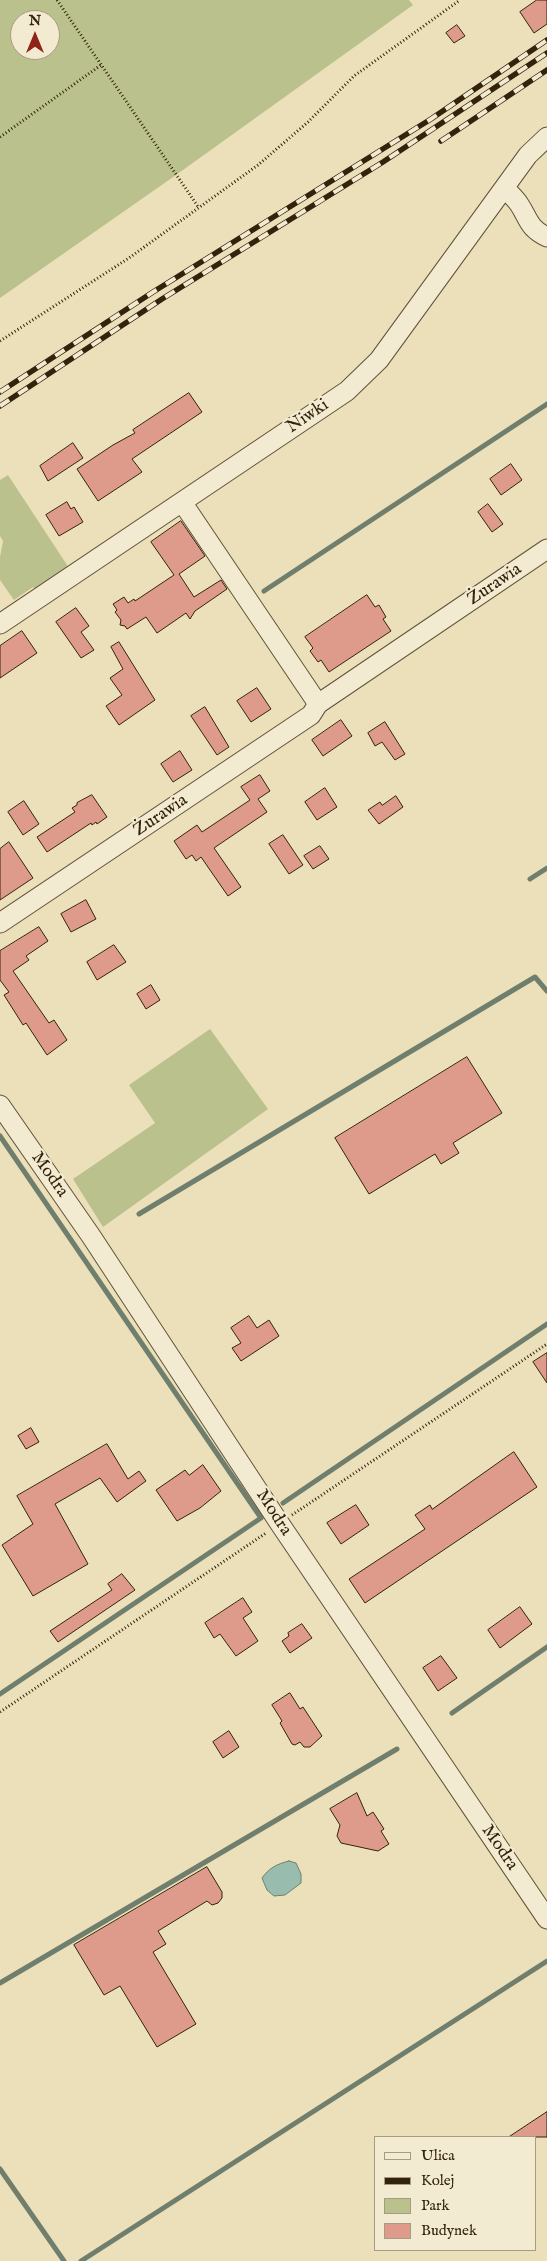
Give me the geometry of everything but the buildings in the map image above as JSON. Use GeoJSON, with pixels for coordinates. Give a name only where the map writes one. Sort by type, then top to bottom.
{"type":"FeatureCollection","features":[{"type":"Feature","properties":{"kind":"street","name":"Niwki"},"geometry":{"type":"LineString","coordinates":[[0,624],[347,391],[366,375],[528,155],[547,137]]}},
{"type":"Feature","properties":{"kind":"street"},"geometry":{"type":"LineString","coordinates":[[505,188],[519,203],[527,221],[537,232],[547,237]]}},
{"type":"Feature","properties":{"kind":"street"},"geometry":{"type":"LineString","coordinates":[[182,502],[312,692],[318,704]]}},
{"type":"Feature","properties":{"kind":"street","name":"Żurawia"},"geometry":{"type":"LineString","coordinates":[[0,924],[311,715],[318,704],[547,549]]}},
{"type":"Feature","properties":{"kind":"street","name":"Modra"},"geometry":{"type":"LineString","coordinates":[[0,1105],[91,1236],[274,1516],[547,1919]]}},
{"type":"Feature","properties":{"kind":"path"},"geometry":{"type":"LineString","coordinates":[[57,0],[199,208]]}},
{"type":"Feature","properties":{"kind":"path"},"geometry":{"type":"LineString","coordinates":[[0,341],[114,268],[258,165],[308,122],[354,76],[460,0]]}},
{"type":"Feature","properties":{"kind":"path"},"geometry":{"type":"LineString","coordinates":[[0,137],[101,65]]}},
{"type":"Feature","properties":{"kind":"green space"},"geometry":{"type":"Polygon","coordinates":[[[0,0],[409,0],[413,5],[176,175],[0,298],[0,0]]]}},
{"type":"Feature","properties":{"kind":"green space"},"geometry":{"type":"Polygon","coordinates":[[[8,475],[69,568],[35,590],[33,587],[14,600],[0,580],[0,557],[3,541],[0,536],[0,480],[8,475]]]}},
{"type":"Feature","properties":{"kind":"green space"},"geometry":{"type":"Polygon","coordinates":[[[210,1029],[268,1109],[103,1227],[73,1179],[155,1123],[129,1085],[210,1029]]]}},
{"type":"Feature","properties":{"kind":"shaded area"},"geometry":{"type":"Polygon","coordinates":[[[289,1861],[296,1863],[301,1874],[301,1883],[285,1895],[274,1896],[267,1890],[262,1878],[274,1867],[289,1861]]]}},
{"type":"Feature","properties":{"kind":"waterway"},"geometry":{"type":"LineString","coordinates":[[264,591],[547,404]]}},
{"type":"Feature","properties":{"kind":"waterway"},"geometry":{"type":"LineString","coordinates":[[530,879],[547,868]]}},
{"type":"Feature","properties":{"kind":"waterway"},"geometry":{"type":"LineString","coordinates":[[139,1214],[535,977],[547,991]]}},
{"type":"Feature","properties":{"kind":"waterway"},"geometry":{"type":"LineString","coordinates":[[0,1136],[261,1518],[0,1694]]}},
{"type":"Feature","properties":{"kind":"waterway"},"geometry":{"type":"LineString","coordinates":[[283,1503],[547,1324]]}},
{"type":"Feature","properties":{"kind":"waterway"},"geometry":{"type":"LineString","coordinates":[[452,1713],[547,1647]]}},
{"type":"Feature","properties":{"kind":"waterway"},"geometry":{"type":"LineString","coordinates":[[0,1983],[397,1749]]}},
{"type":"Feature","properties":{"kind":"waterway"},"geometry":{"type":"LineString","coordinates":[[81,2261],[547,1961]]}},
{"type":"Feature","properties":{"kind":"waterway"},"geometry":{"type":"LineString","coordinates":[[0,2169],[64,2261]]}},
{"type":"Feature","properties":{"kind":"railway"},"geometry":{"type":"LineString","coordinates":[[0,392],[153,292],[431,119],[547,40]]}},
{"type":"Feature","properties":{"kind":"railway"},"geometry":{"type":"LineString","coordinates":[[0,406],[162,299],[383,162],[547,53]]}},
{"type":"Feature","properties":{"kind":"railway"},"geometry":{"type":"LineString","coordinates":[[441,141],[547,70]]}}]}
